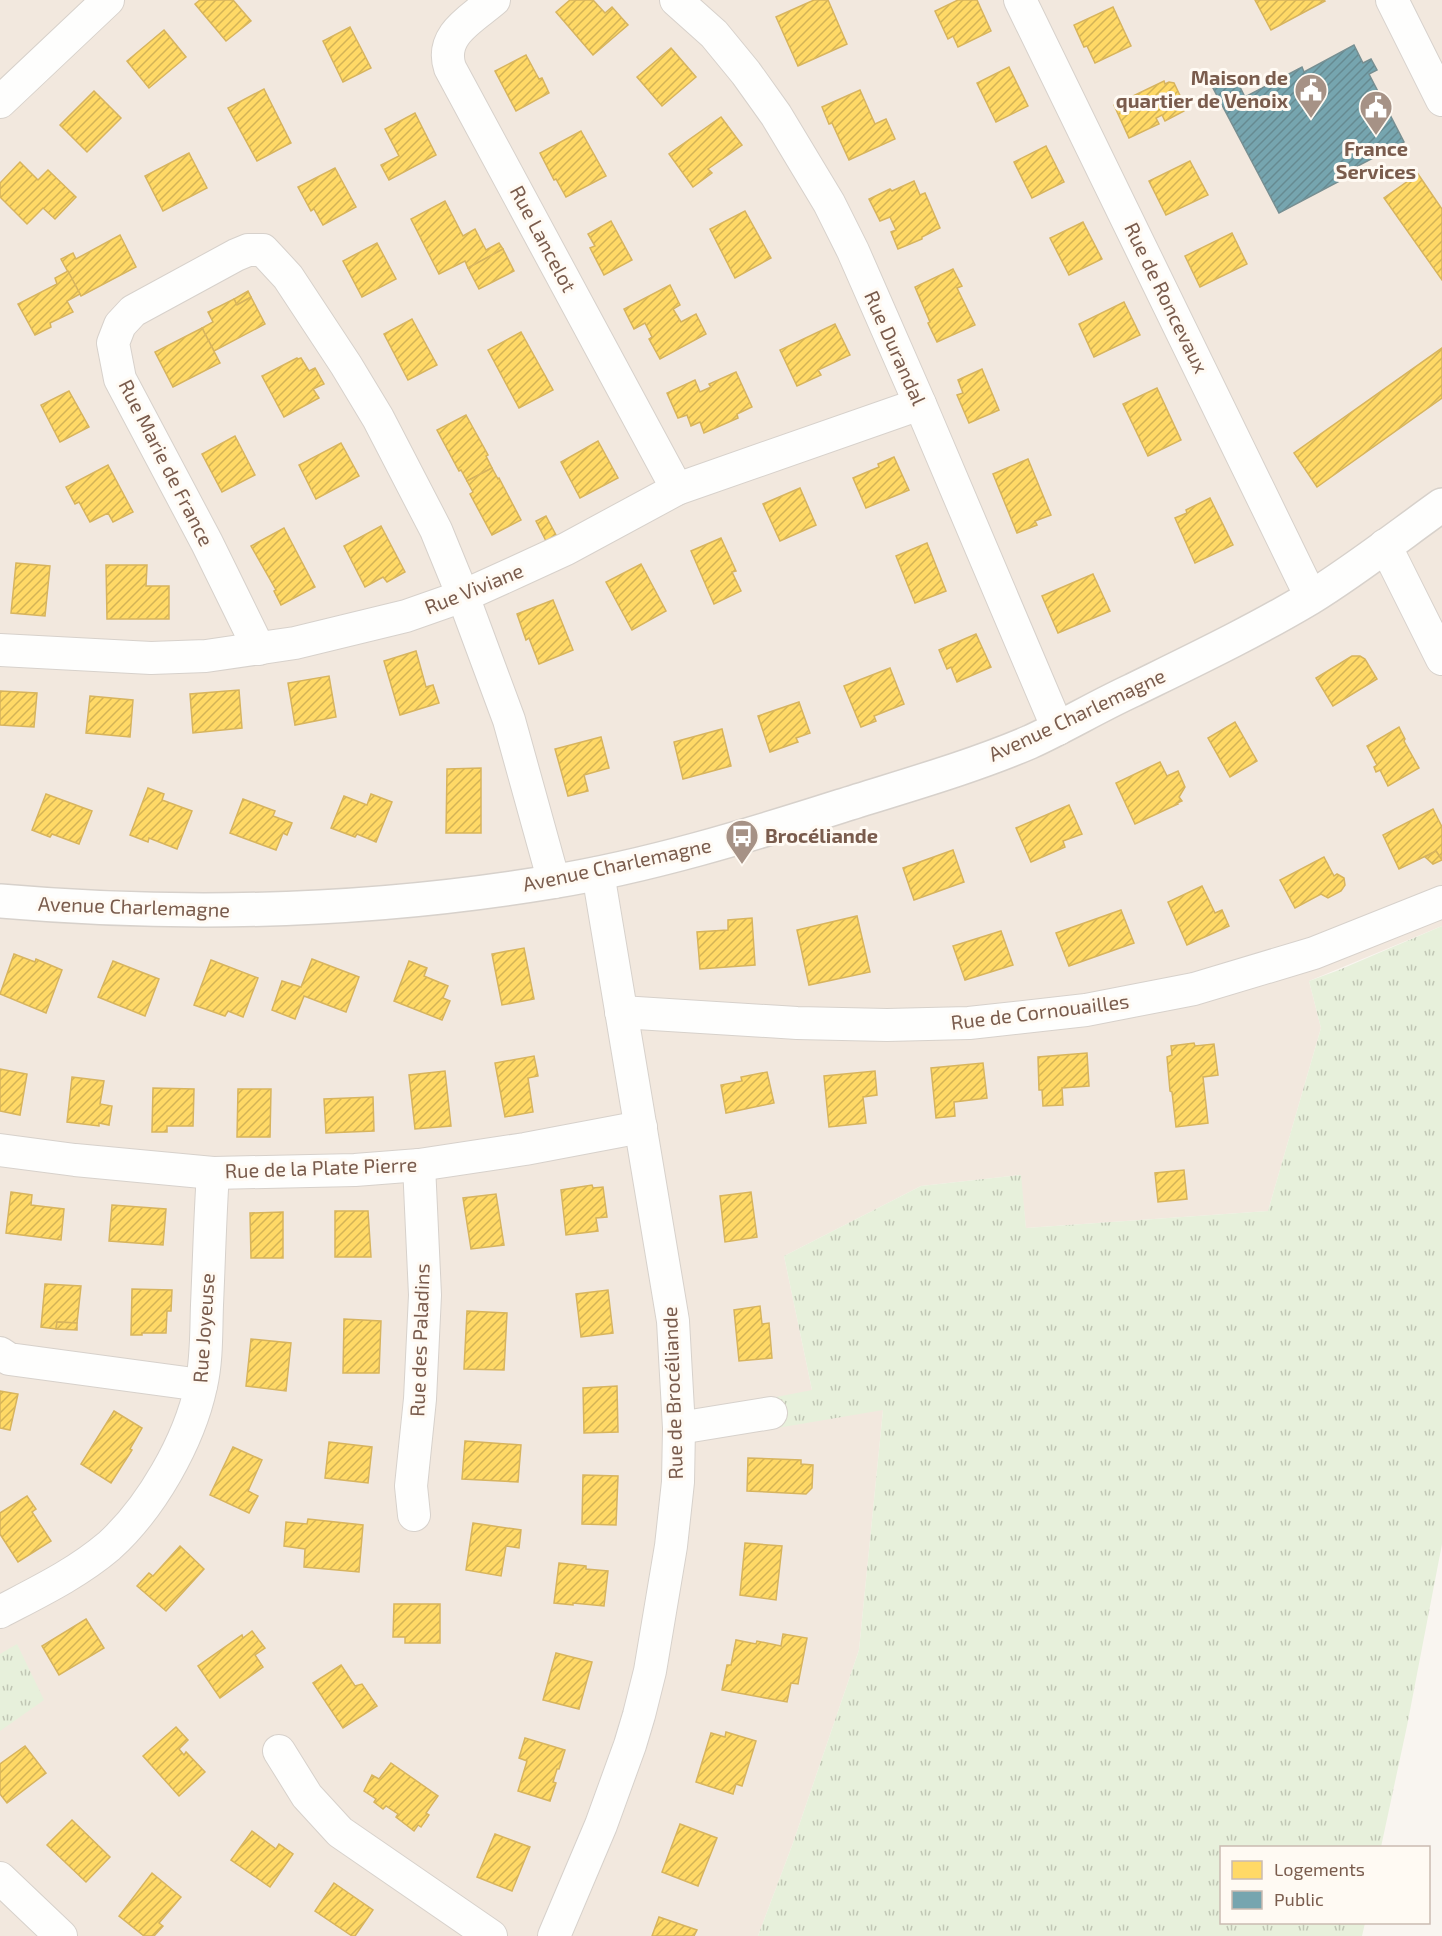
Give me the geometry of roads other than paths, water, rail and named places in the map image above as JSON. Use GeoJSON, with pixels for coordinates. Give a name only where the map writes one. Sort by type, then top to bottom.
{"type":"FeatureCollection","features":[{"type":"Feature","properties":{"kind":"street"},"geometry":{"type":"LineString","coordinates":[[0,102],[108,0]]}},
{"type":"Feature","properties":{"kind":"street","name":"Rue Lancelot"},"geometry":{"type":"LineString","coordinates":[[494,0],[453,35],[447,47],[450,68],[677,489]]}},
{"type":"Feature","properties":{"kind":"street","name":"Rue Durandal"},"geometry":{"type":"LineString","coordinates":[[676,0],[714,34],[746,73],[829,203],[853,251],[920,404],[1058,729]]}},
{"type":"Feature","properties":{"kind":"street","name":"Rue de Roncevaux"},"geometry":{"type":"LineString","coordinates":[[1020,0],[1311,597]]}},
{"type":"Feature","properties":{"kind":"street"},"geometry":{"type":"LineString","coordinates":[[1392,0],[1442,100]]}},
{"type":"Feature","properties":{"kind":"street","name":"Rue Marie de France"},"geometry":{"type":"LineString","coordinates":[[259,649],[207,543],[120,379],[113,343],[120,326],[133,311],[248,250],[263,250],[288,277],[346,365],[378,418],[436,531],[463,596]]}},
{"type":"Feature","properties":{"kind":"street","name":"Rue Viviane"},"geometry":{"type":"LineString","coordinates":[[0,650],[151,658],[206,656],[328,636],[406,616],[463,596],[566,549],[677,489],[920,404]]}},
{"type":"Feature","properties":{"kind":"street","name":"Avenue Charlemagne"},"geometry":{"type":"LineString","coordinates":[[0,901],[171,911],[300,909],[431,898],[554,882],[744,837],[979,762],[1058,729],[1121,695],[1213,651],[1311,597],[1442,505]]}},
{"type":"Feature","properties":{"kind":"street"},"geometry":{"type":"LineString","coordinates":[[1385,545],[1442,659]]}},
{"type":"Feature","properties":{"kind":"street"},"geometry":{"type":"LineString","coordinates":[[463,596],[509,720],[554,882]]}},
{"type":"Feature","properties":{"kind":"street","name":"Rue de Brocéliande"},"geometry":{"type":"LineString","coordinates":[[554,1936],[601,1825],[630,1745],[650,1671],[671,1546],[678,1482],[679,1428],[673,1321],[598,873]]}},
{"type":"Feature","properties":{"kind":"street","name":"Rue de Cornouailles"},"geometry":{"type":"LineString","coordinates":[[621,1012],[797,1023],[887,1025],[969,1023],[1086,1010],[1194,989],[1270,966],[1324,949],[1442,902]]}},
{"type":"Feature","properties":{"kind":"street","name":"Rue de la Plate Pierre"},"geometry":{"type":"LineString","coordinates":[[0,1150],[75,1160],[213,1173],[355,1170],[419,1165],[525,1149],[641,1127]]}},
{"type":"Feature","properties":{"kind":"street","name":"Rue des Paladins"},"geometry":{"type":"LineString","coordinates":[[414,1515],[411,1486],[420,1399],[425,1295],[419,1165]]}},
{"type":"Feature","properties":{"kind":"street","name":"Rue Joyeuse"},"geometry":{"type":"LineString","coordinates":[[0,1612],[60,1581],[109,1545],[145,1505],[175,1455],[192,1419],[201,1386],[206,1342],[213,1173]]}},
{"type":"Feature","properties":{"kind":"street"},"geometry":{"type":"LineString","coordinates":[[0,1353],[9,1359],[201,1386]]}},
{"type":"Feature","properties":{"kind":"street"},"geometry":{"type":"LineString","coordinates":[[679,1428],[771,1413]]}},
{"type":"Feature","properties":{"kind":"street"},"geometry":{"type":"LineString","coordinates":[[279,1751],[307,1796],[340,1832],[491,1936]]}},
{"type":"Feature","properties":{"kind":"street"},"geometry":{"type":"LineString","coordinates":[[0,1878],[61,1936]]}},
{"type":"Feature","properties":{"kind":"place","name":"Maison de quartier de Venoix"},"geometry":{"type":"Point","coordinates":[1311,119]}},
{"type":"Feature","properties":{"kind":"place","name":"France Services"},"geometry":{"type":"Point","coordinates":[1376,136]}},
{"type":"Feature","properties":{"kind":"place","name":"Brocéliande"},"geometry":{"type":"Point","coordinates":[742,865]}}]}
